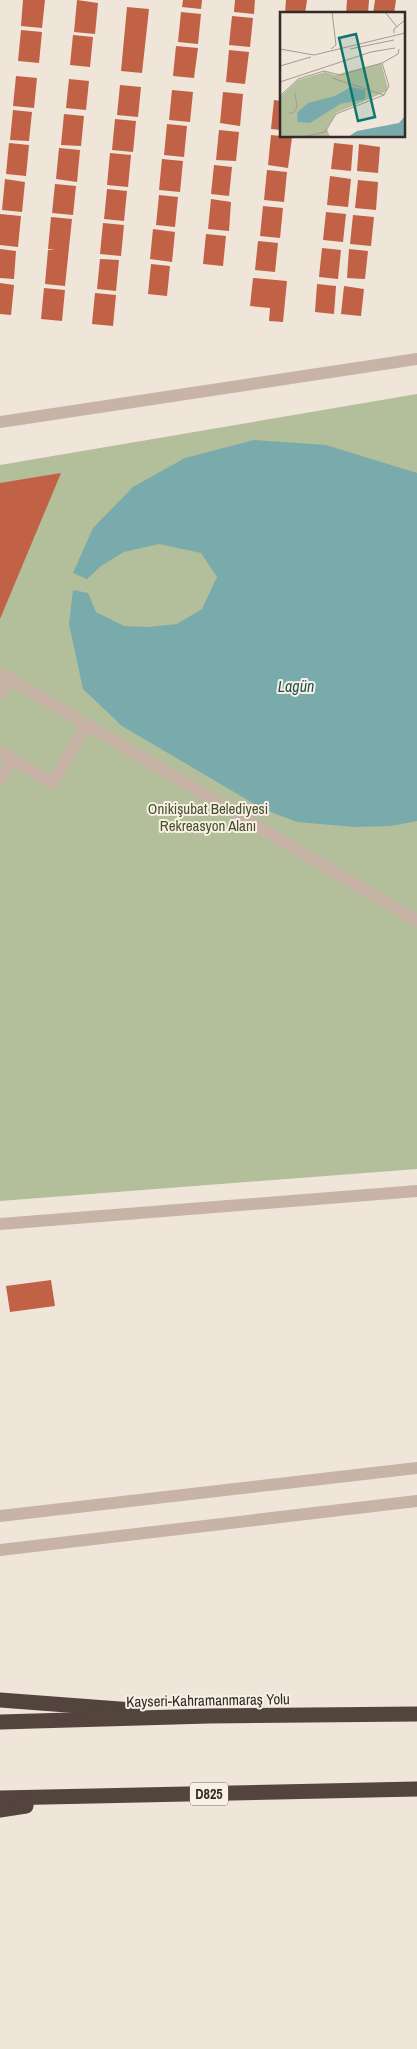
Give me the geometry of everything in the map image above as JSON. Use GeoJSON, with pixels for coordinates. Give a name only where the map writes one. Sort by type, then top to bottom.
{"type":"FeatureCollection","features":[{"type":"Feature","properties":{"kind":"highway"},"geometry":{"type":"LineString","coordinates":[[0,1700],[210,1716]]}},
{"type":"Feature","properties":{"kind":"highway","name":"Kayseri-Kahramanmaraş Yolu"},"geometry":{"type":"LineString","coordinates":[[0,1722],[210,1716],[417,1714]]}},
{"type":"Feature","properties":{"kind":"highway","name":"D825"},"geometry":{"type":"LineString","coordinates":[[0,1798],[79,1798],[417,1789]]}},
{"type":"Feature","properties":{"kind":"highway"},"geometry":{"type":"LineString","coordinates":[[0,1810],[79,1798]]}},
{"type":"Feature","properties":{"kind":"street"},"geometry":{"type":"LineString","coordinates":[[0,422],[417,359]]}},
{"type":"Feature","properties":{"kind":"street"},"geometry":{"type":"LineString","coordinates":[[0,694],[5,675],[417,921]]}},
{"type":"Feature","properties":{"kind":"street"},"geometry":{"type":"LineString","coordinates":[[0,752],[52,783],[87,724]]}},
{"type":"Feature","properties":{"kind":"street"},"geometry":{"type":"LineString","coordinates":[[0,780],[12,760]]}},
{"type":"Feature","properties":{"kind":"street"},"geometry":{"type":"LineString","coordinates":[[0,1224],[417,1191]]}},
{"type":"Feature","properties":{"kind":"street"},"geometry":{"type":"LineString","coordinates":[[0,1516],[417,1468]]}},
{"type":"Feature","properties":{"kind":"street"},"geometry":{"type":"LineString","coordinates":[[0,1550],[417,1501]]}},
{"type":"Feature","properties":{"kind":"green space","name":"Onikişubat Belediyesi Rekreasyon Alanı"},"geometry":{"type":"Polygon","coordinates":[[[417,394],[417,1169],[0,1201],[0,465],[417,394]]]}},
{"type":"Feature","properties":{"kind":"water","name":"Lagün"},"geometry":{"type":"Polygon","coordinates":[[[254,440],[326,445],[417,473],[417,821],[391,826],[355,827],[297,822],[263,809],[122,726],[83,689],[69,624],[73,590],[88,593],[96,612],[124,626],[147,627],[177,624],[202,609],[217,577],[201,553],[159,544],[124,552],[101,566],[87,579],[73,573],[93,528],[133,487],[185,458],[254,440]]]}},
{"type":"Feature","properties":{"kind":"building"},"geometry":{"type":"Polygon","coordinates":[[[23,0],[45,0],[42,28],[21,26],[23,0]]]}},
{"type":"Feature","properties":{"kind":"building"},"geometry":{"type":"Polygon","coordinates":[[[77,0],[98,3],[95,34],[74,32],[77,0]]]}},
{"type":"Feature","properties":{"kind":"building"},"geometry":{"type":"Polygon","coordinates":[[[183,0],[202,0],[201,9],[182,7],[183,0]]]}},
{"type":"Feature","properties":{"kind":"building"},"geometry":{"type":"Polygon","coordinates":[[[235,0],[255,0],[254,14],[234,12],[235,0]]]}},
{"type":"Feature","properties":{"kind":"building"},"geometry":{"type":"Polygon","coordinates":[[[286,0],[307,0],[305,12],[285,12],[286,0]]]}},
{"type":"Feature","properties":{"kind":"building"},"geometry":{"type":"Polygon","coordinates":[[[347,0],[369,0],[368,12],[346,12],[347,0]]]}},
{"type":"Feature","properties":{"kind":"building"},"geometry":{"type":"Polygon","coordinates":[[[375,0],[396,0],[394,12],[373,12],[375,0]]]}},
{"type":"Feature","properties":{"kind":"building"},"geometry":{"type":"Polygon","coordinates":[[[127,7],[149,9],[142,73],[121,71],[127,7]]]}},
{"type":"Feature","properties":{"kind":"building"},"geometry":{"type":"Polygon","coordinates":[[[181,12],[201,14],[198,44],[178,42],[181,12]]]}},
{"type":"Feature","properties":{"kind":"building"},"geometry":{"type":"Polygon","coordinates":[[[232,16],[253,18],[250,47],[229,45],[232,16]]]}},
{"type":"Feature","properties":{"kind":"building"},"geometry":{"type":"Polygon","coordinates":[[[21,30],[42,32],[39,63],[18,61],[21,30]]]}},
{"type":"Feature","properties":{"kind":"building"},"geometry":{"type":"Polygon","coordinates":[[[73,35],[93,37],[90,67],[70,65],[73,35]]]}},
{"type":"Feature","properties":{"kind":"building"},"geometry":{"type":"Polygon","coordinates":[[[176,46],[198,48],[194,78],[173,76],[176,46]]]}},
{"type":"Feature","properties":{"kind":"building"},"geometry":{"type":"Polygon","coordinates":[[[229,50],[249,52],[245,84],[226,82],[229,50]]]}},
{"type":"Feature","properties":{"kind":"building"},"geometry":{"type":"Polygon","coordinates":[[[16,76],[37,78],[34,108],[13,106],[16,76]]]}},
{"type":"Feature","properties":{"kind":"building"},"geometry":{"type":"Polygon","coordinates":[[[69,79],[89,81],[86,110],[66,108],[69,79]]]}},
{"type":"Feature","properties":{"kind":"building"},"geometry":{"type":"Polygon","coordinates":[[[120,85],[141,87],[138,117],[117,115],[120,85]]]}},
{"type":"Feature","properties":{"kind":"building"},"geometry":{"type":"Polygon","coordinates":[[[172,90],[193,92],[190,122],[169,120],[172,90]]]}},
{"type":"Feature","properties":{"kind":"building"},"geometry":{"type":"Polygon","coordinates":[[[223,92],[243,94],[240,126],[220,123],[223,92]]]}},
{"type":"Feature","properties":{"kind":"building"},"geometry":{"type":"Polygon","coordinates":[[[274,100],[280,101],[280,130],[271,129],[274,100]]]}},
{"type":"Feature","properties":{"kind":"building"},"geometry":{"type":"Polygon","coordinates":[[[13,110],[32,112],[29,141],[10,140],[13,110]]]}},
{"type":"Feature","properties":{"kind":"building"},"geometry":{"type":"Polygon","coordinates":[[[64,114],[84,116],[81,146],[61,145],[64,114]]]}},
{"type":"Feature","properties":{"kind":"building"},"geometry":{"type":"Polygon","coordinates":[[[115,119],[136,121],[133,152],[112,150],[115,119]]]}},
{"type":"Feature","properties":{"kind":"building"},"geometry":{"type":"Polygon","coordinates":[[[167,124],[187,126],[184,157],[164,155],[167,124]]]}},
{"type":"Feature","properties":{"kind":"building"},"geometry":{"type":"Polygon","coordinates":[[[219,130],[239,132],[236,161],[216,160],[219,130]]]}},
{"type":"Feature","properties":{"kind":"building"},"geometry":{"type":"Polygon","coordinates":[[[271,135],[280,136],[280,138],[292,138],[288,168],[268,165],[271,135]]]}},
{"type":"Feature","properties":{"kind":"building"},"geometry":{"type":"Polygon","coordinates":[[[9,143],[29,145],[26,176],[6,174],[9,143]]]}},
{"type":"Feature","properties":{"kind":"building"},"geometry":{"type":"Polygon","coordinates":[[[334,143],[353,145],[351,171],[331,169],[334,143]]]}},
{"type":"Feature","properties":{"kind":"building"},"geometry":{"type":"Polygon","coordinates":[[[359,144],[380,147],[378,173],[357,171],[359,144]]]}},
{"type":"Feature","properties":{"kind":"building"},"geometry":{"type":"Polygon","coordinates":[[[59,148],[80,150],[77,182],[56,179],[59,148]]]}},
{"type":"Feature","properties":{"kind":"building"},"geometry":{"type":"Polygon","coordinates":[[[110,153],[131,155],[128,187],[107,185],[110,153]]]}},
{"type":"Feature","properties":{"kind":"building"},"geometry":{"type":"Polygon","coordinates":[[[162,159],[183,161],[180,192],[159,190],[162,159]]]}},
{"type":"Feature","properties":{"kind":"building"},"geometry":{"type":"Polygon","coordinates":[[[214,165],[232,167],[229,196],[211,194],[214,165]]]}},
{"type":"Feature","properties":{"kind":"building"},"geometry":{"type":"Polygon","coordinates":[[[267,170],[287,172],[284,202],[264,200],[267,170]]]}},
{"type":"Feature","properties":{"kind":"building"},"geometry":{"type":"Polygon","coordinates":[[[330,176],[351,179],[348,207],[327,205],[330,176]]]}},
{"type":"Feature","properties":{"kind":"building"},"geometry":{"type":"Polygon","coordinates":[[[5,179],[25,182],[22,212],[2,210],[5,179]]]}},
{"type":"Feature","properties":{"kind":"building"},"geometry":{"type":"Polygon","coordinates":[[[358,180],[378,182],[376,210],[355,208],[358,180]]]}},
{"type":"Feature","properties":{"kind":"building"},"geometry":{"type":"Polygon","coordinates":[[[55,184],[76,186],[73,215],[52,213],[55,184]]]}},
{"type":"Feature","properties":{"kind":"building"},"geometry":{"type":"Polygon","coordinates":[[[107,189],[127,191],[124,221],[104,219],[107,189]]]}},
{"type":"Feature","properties":{"kind":"building"},"geometry":{"type":"Polygon","coordinates":[[[159,195],[178,197],[175,227],[156,225],[159,195]]]}},
{"type":"Feature","properties":{"kind":"building"},"geometry":{"type":"Polygon","coordinates":[[[211,199],[231,202],[229,231],[208,229],[211,199]]]}},
{"type":"Feature","properties":{"kind":"building"},"geometry":{"type":"Polygon","coordinates":[[[263,206],[283,208],[280,238],[260,236],[263,206]]]}},
{"type":"Feature","properties":{"kind":"building"},"geometry":{"type":"Polygon","coordinates":[[[326,212],[346,214],[343,242],[323,240],[326,212]]]}},
{"type":"Feature","properties":{"kind":"building"},"geometry":{"type":"Polygon","coordinates":[[[0,214],[21,216],[18,247],[0,245],[0,214]]]}},
{"type":"Feature","properties":{"kind":"building"},"geometry":{"type":"Polygon","coordinates":[[[353,215],[374,217],[371,246],[350,244],[353,215]]]}},
{"type":"Feature","properties":{"kind":"building"},"geometry":{"type":"Polygon","coordinates":[[[51,217],[72,219],[65,286],[45,284],[48,250],[55,250],[48,249],[51,217]]]}},
{"type":"Feature","properties":{"kind":"building"},"geometry":{"type":"Polygon","coordinates":[[[103,223],[124,225],[121,256],[100,254],[103,223]]]}},
{"type":"Feature","properties":{"kind":"building"},"geometry":{"type":"Polygon","coordinates":[[[153,229],[175,232],[172,262],[150,259],[153,229]]]}},
{"type":"Feature","properties":{"kind":"building"},"geometry":{"type":"Polygon","coordinates":[[[206,234],[226,236],[223,266],[203,264],[206,234]]]}},
{"type":"Feature","properties":{"kind":"building"},"geometry":{"type":"Polygon","coordinates":[[[258,241],[278,243],[275,272],[255,270],[258,241]]]}},
{"type":"Feature","properties":{"kind":"building"},"geometry":{"type":"Polygon","coordinates":[[[322,248],[341,250],[338,279],[319,277],[322,248]]]}},
{"type":"Feature","properties":{"kind":"building"},"geometry":{"type":"Polygon","coordinates":[[[0,249],[16,251],[14,279],[0,278],[0,249]]]}},
{"type":"Feature","properties":{"kind":"building"},"geometry":{"type":"Polygon","coordinates":[[[349,249],[368,251],[365,279],[347,278],[349,249]]]}},
{"type":"Feature","properties":{"kind":"building"},"geometry":{"type":"Polygon","coordinates":[[[100,259],[119,260],[116,291],[97,289],[100,259]]]}},
{"type":"Feature","properties":{"kind":"building"},"geometry":{"type":"Polygon","coordinates":[[[151,264],[170,266],[167,296],[148,294],[151,264]]]}},
{"type":"Feature","properties":{"kind":"building"},"geometry":{"type":"Polygon","coordinates":[[[253,278],[287,281],[283,322],[269,321],[270,308],[250,306],[253,278]]]}},
{"type":"Feature","properties":{"kind":"building"},"geometry":{"type":"Polygon","coordinates":[[[0,283],[14,285],[11,315],[0,314],[0,283]]]}},
{"type":"Feature","properties":{"kind":"building"},"geometry":{"type":"Polygon","coordinates":[[[317,284],[336,286],[334,314],[315,312],[317,284]]]}},
{"type":"Feature","properties":{"kind":"building"},"geometry":{"type":"Polygon","coordinates":[[[344,286],[364,289],[361,316],[341,314],[344,286]]]}},
{"type":"Feature","properties":{"kind":"building"},"geometry":{"type":"Polygon","coordinates":[[[44,288],[65,290],[62,321],[41,319],[44,288]]]}},
{"type":"Feature","properties":{"kind":"building"},"geometry":{"type":"Polygon","coordinates":[[[95,293],[116,295],[113,326],[92,324],[95,293]]]}},
{"type":"Feature","properties":{"kind":"building"},"geometry":{"type":"Polygon","coordinates":[[[61,473],[0,619],[0,483],[61,473]]]}},
{"type":"Feature","properties":{"kind":"building"},"geometry":{"type":"Polygon","coordinates":[[[51,1280],[55,1306],[10,1312],[6,1286],[51,1280]]]}}]}
